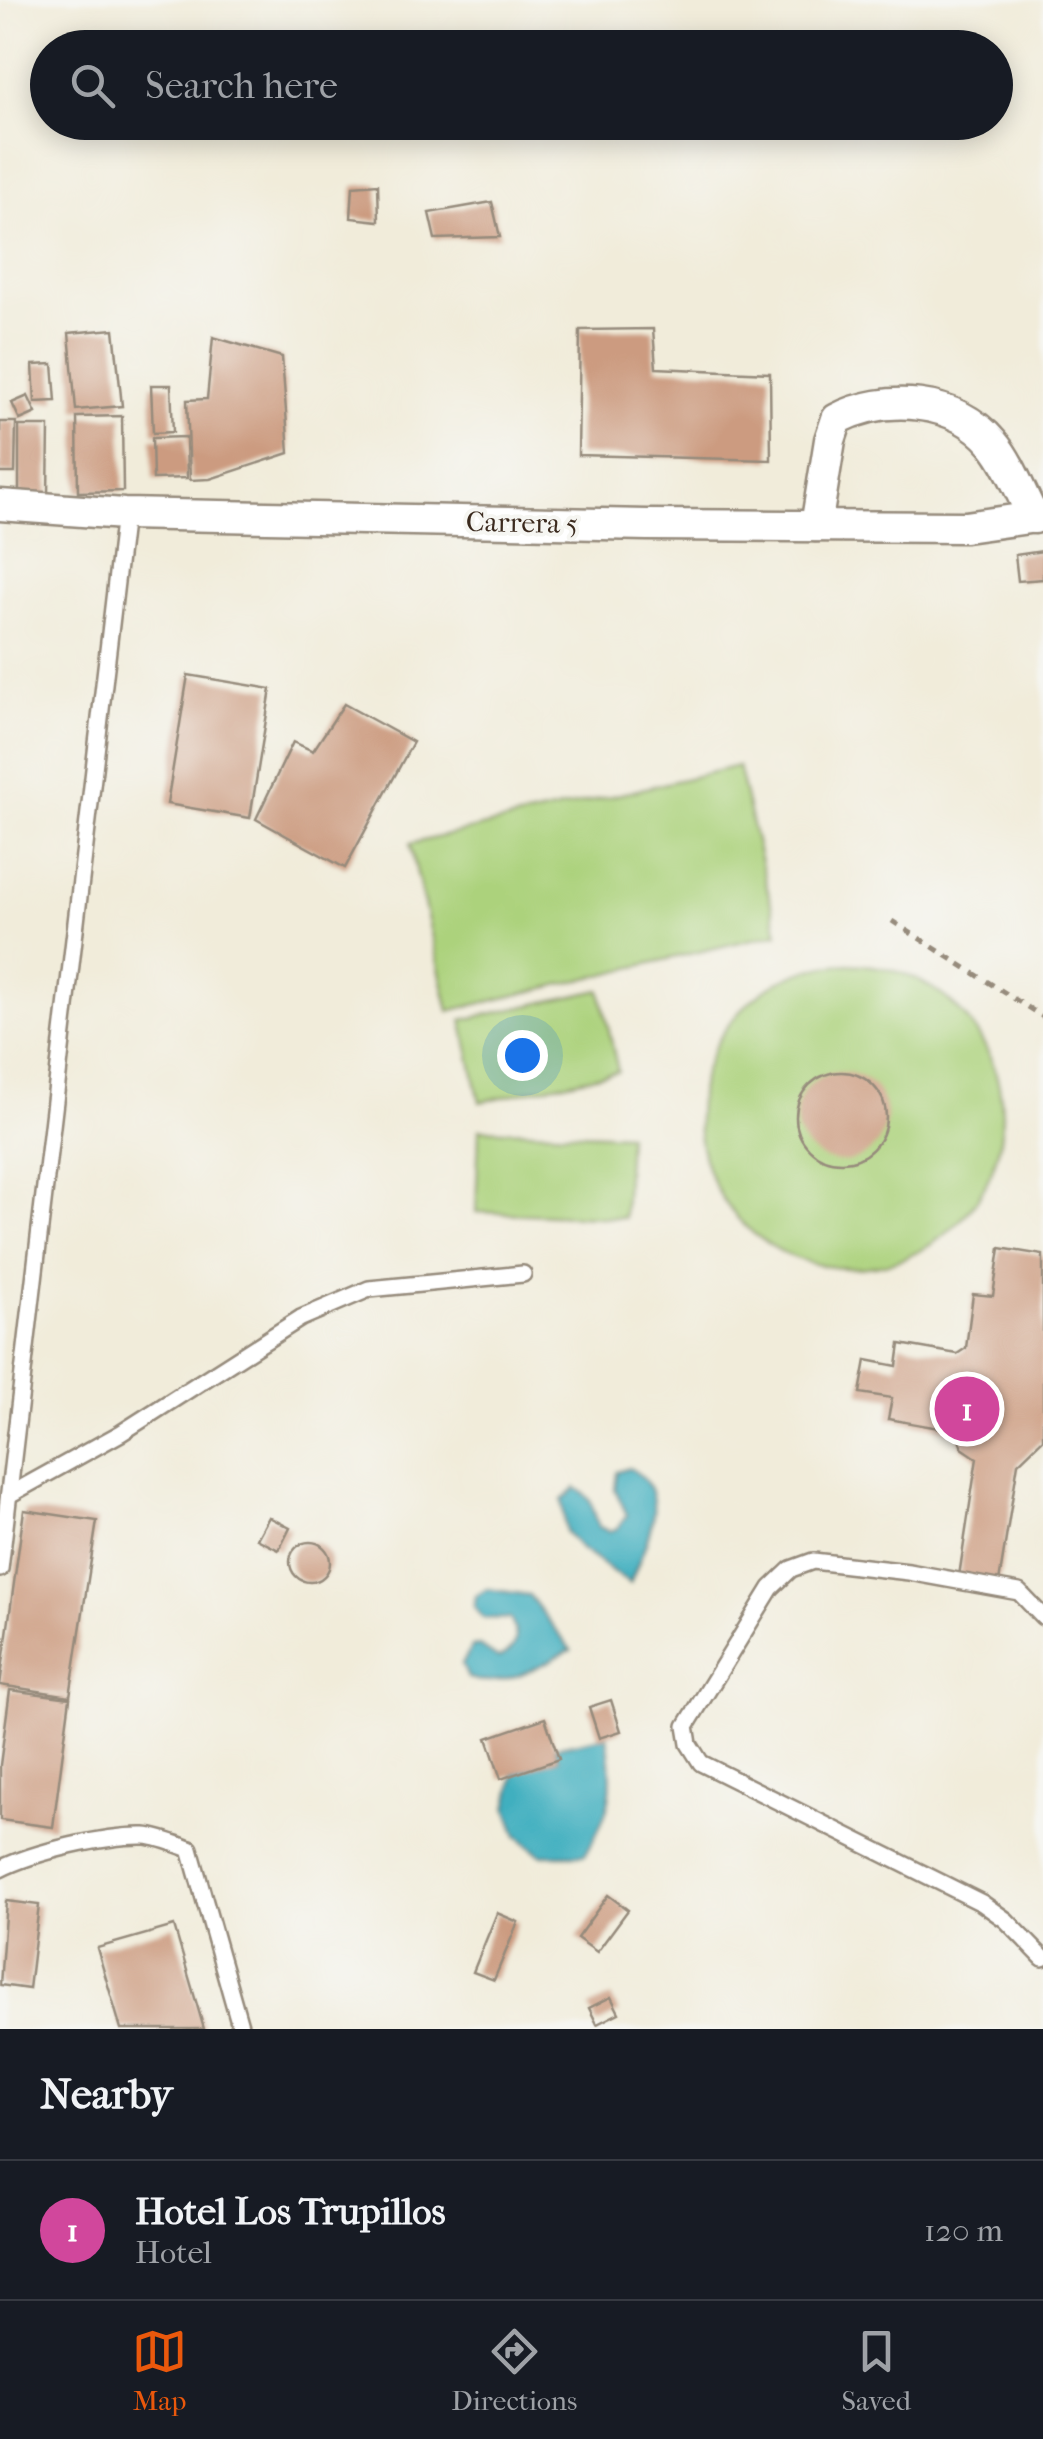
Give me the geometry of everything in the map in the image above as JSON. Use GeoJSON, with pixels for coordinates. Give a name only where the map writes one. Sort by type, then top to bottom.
{"type":"FeatureCollection","features":[{"type":"Feature","properties":{"kind":"street"},"geometry":{"type":"LineString","coordinates":[[816,526],[837,420],[856,410],[884,404],[929,404],[975,426],[995,444],[1038,517]]}},
{"type":"Feature","properties":{"kind":"street","name":"Carrera 5"},"geometry":{"type":"LineString","coordinates":[[0,505],[124,514],[816,526],[965,527],[1038,517]]}},
{"type":"Feature","properties":{"kind":"lane"},"geometry":{"type":"LineString","coordinates":[[0,1568],[124,514]]}},
{"type":"Feature","properties":{"kind":"lane"},"geometry":{"type":"LineString","coordinates":[[9,1495],[121,1433],[301,1318],[368,1289],[523,1274]]}},
{"type":"Feature","properties":{"kind":"lane"},"geometry":{"type":"LineString","coordinates":[[1043,1617],[1019,1592],[813,1560],[791,1570],[771,1588],[686,1726],[688,1744],[701,1763],[982,1903],[1006,1920],[1043,1958]]}},
{"type":"Feature","properties":{"kind":"lane"},"geometry":{"type":"LineString","coordinates":[[0,1869],[22,1858],[119,1838],[148,1836],[190,1849],[242,2029]]}},
{"type":"Feature","properties":{"kind":"path"},"geometry":{"type":"LineString","coordinates":[[892,921],[1043,1017]]}},
{"type":"Feature","properties":{"kind":"green space"},"geometry":{"type":"Polygon","coordinates":[[[738,766],[778,933],[449,1011],[410,844],[738,766]]]}},
{"type":"Feature","properties":{"kind":"green space"},"geometry":{"type":"Polygon","coordinates":[[[850,964],[880,967],[908,976],[957,1009],[990,1058],[999,1086],[999,1146],[990,1174],[957,1223],[908,1256],[880,1265],[850,1268],[820,1265],[792,1256],[743,1223],[710,1174],[701,1146],[698,1116],[701,1086],[710,1058],[743,1009],[792,976],[820,967],[850,964]]]}},
{"type":"Feature","properties":{"kind":"green space"},"geometry":{"type":"Polygon","coordinates":[[[600,990],[618,1071],[480,1102],[462,1020],[600,990]]]}},
{"type":"Feature","properties":{"kind":"green space"},"geometry":{"type":"Polygon","coordinates":[[[479,1129],[628,1135],[624,1218],[476,1212],[479,1129]]]}},
{"type":"Feature","properties":{"kind":"water"},"geometry":{"type":"Polygon","coordinates":[[[629,1468],[643,1478],[653,1505],[648,1538],[630,1584],[581,1549],[566,1532],[562,1500],[576,1488],[589,1500],[599,1527],[610,1531],[618,1528],[627,1515],[615,1489],[617,1472],[629,1468]]]}},
{"type":"Feature","properties":{"kind":"water"},"geometry":{"type":"Polygon","coordinates":[[[487,1589],[529,1595],[571,1650],[508,1678],[468,1678],[462,1665],[471,1647],[480,1646],[498,1658],[510,1651],[515,1642],[510,1619],[483,1618],[474,1607],[476,1596],[487,1589]]]}},
{"type":"Feature","properties":{"kind":"water"},"geometry":{"type":"Polygon","coordinates":[[[607,1736],[610,1797],[594,1839],[585,1855],[542,1855],[517,1836],[507,1808],[515,1773],[559,1759],[555,1747],[607,1736]]]}},
{"type":"Feature","properties":{"kind":"building"},"geometry":{"type":"Polygon","coordinates":[[[378,184],[379,221],[351,218],[353,186],[378,184]]]}},
{"type":"Feature","properties":{"kind":"building"},"geometry":{"type":"Polygon","coordinates":[[[492,202],[500,237],[435,239],[429,213],[492,202]]]}},
{"type":"Feature","properties":{"kind":"building"},"geometry":{"type":"Polygon","coordinates":[[[114,329],[122,406],[76,410],[69,333],[114,329]]]}},
{"type":"Feature","properties":{"kind":"building"},"geometry":{"type":"Polygon","coordinates":[[[653,329],[656,368],[770,373],[771,460],[578,455],[580,330],[653,329]]]}},
{"type":"Feature","properties":{"kind":"building"},"geometry":{"type":"Polygon","coordinates":[[[213,337],[282,357],[289,453],[210,479],[190,480],[187,400],[207,399],[213,337]]]}},
{"type":"Feature","properties":{"kind":"building"},"geometry":{"type":"Polygon","coordinates":[[[53,364],[56,401],[35,402],[33,365],[53,364]]]}},
{"type":"Feature","properties":{"kind":"building"},"geometry":{"type":"Polygon","coordinates":[[[151,385],[171,385],[173,432],[153,433],[151,385]]]}},
{"type":"Feature","properties":{"kind":"building"},"geometry":{"type":"Polygon","coordinates":[[[28,396],[36,413],[20,420],[12,403],[28,396]]]}},
{"type":"Feature","properties":{"kind":"building"},"geometry":{"type":"Polygon","coordinates":[[[122,416],[123,491],[78,492],[77,417],[122,416]]]}},
{"type":"Feature","properties":{"kind":"building"},"geometry":{"type":"Polygon","coordinates":[[[0,422],[16,422],[15,473],[0,473],[0,422]]]}},
{"type":"Feature","properties":{"kind":"building"},"geometry":{"type":"Polygon","coordinates":[[[19,426],[49,426],[48,496],[19,495],[19,426]]]}},
{"type":"Feature","properties":{"kind":"building"},"geometry":{"type":"Polygon","coordinates":[[[186,437],[187,478],[153,479],[152,438],[186,437]]]}},
{"type":"Feature","properties":{"kind":"building"},"geometry":{"type":"Polygon","coordinates":[[[1043,551],[1043,579],[1018,581],[1015,555],[1043,551]]]}},
{"type":"Feature","properties":{"kind":"building"},"geometry":{"type":"Polygon","coordinates":[[[188,675],[271,689],[250,818],[167,804],[188,675]]]}},
{"type":"Feature","properties":{"kind":"building"},"geometry":{"type":"Polygon","coordinates":[[[344,704],[413,742],[345,868],[256,819],[293,742],[313,751],[344,704]]]}},
{"type":"Feature","properties":{"kind":"building"},"geometry":{"type":"Polygon","coordinates":[[[841,1072],[858,1075],[873,1085],[883,1100],[883,1134],[873,1149],[858,1159],[841,1162],[824,1159],[809,1149],[799,1134],[796,1117],[799,1100],[809,1085],[824,1075],[841,1072]]]}},
{"type":"Feature","properties":{"kind":"building"},"geometry":{"type":"Polygon","coordinates":[[[1000,1248],[1043,1255],[1043,1439],[1018,1463],[999,1582],[959,1576],[977,1458],[962,1448],[956,1431],[888,1419],[892,1398],[860,1393],[866,1360],[897,1366],[900,1344],[957,1354],[966,1348],[973,1294],[993,1296],[1000,1248]]]}},
{"type":"Feature","properties":{"kind":"building"},"geometry":{"type":"Polygon","coordinates":[[[24,1510],[97,1521],[70,1696],[0,1685],[24,1510]]]}},
{"type":"Feature","properties":{"kind":"building"},"geometry":{"type":"Polygon","coordinates":[[[269,1517],[290,1528],[279,1550],[257,1539],[269,1517]]]}},
{"type":"Feature","properties":{"kind":"building"},"geometry":{"type":"Polygon","coordinates":[[[310,1542],[324,1548],[330,1562],[324,1576],[310,1582],[296,1576],[290,1562],[296,1548],[310,1542]]]}},
{"type":"Feature","properties":{"kind":"building"},"geometry":{"type":"Polygon","coordinates":[[[10,1690],[70,1698],[53,1827],[0,1820],[0,1765],[10,1690]]]}},
{"type":"Feature","properties":{"kind":"building"},"geometry":{"type":"Polygon","coordinates":[[[611,1700],[621,1731],[599,1738],[589,1707],[611,1700]]]}},
{"type":"Feature","properties":{"kind":"building"},"geometry":{"type":"Polygon","coordinates":[[[545,1718],[559,1759],[501,1779],[487,1738],[545,1718]]]}},
{"type":"Feature","properties":{"kind":"building"},"geometry":{"type":"Polygon","coordinates":[[[608,1895],[628,1910],[597,1952],[577,1938],[608,1895]]]}},
{"type":"Feature","properties":{"kind":"building"},"geometry":{"type":"Polygon","coordinates":[[[6,1901],[39,1905],[29,1989],[0,1985],[6,1901]]]}},
{"type":"Feature","properties":{"kind":"building"},"geometry":{"type":"Polygon","coordinates":[[[497,1913],[518,1922],[494,1980],[473,1972],[497,1913]]]}},
{"type":"Feature","properties":{"kind":"building"},"geometry":{"type":"Polygon","coordinates":[[[174,1926],[204,2029],[121,2029],[97,1948],[174,1926]]]}},
{"type":"Feature","properties":{"kind":"building"},"geometry":{"type":"Polygon","coordinates":[[[611,1997],[619,2013],[597,2024],[589,2008],[611,1997]]]}},
{"type":"Feature","properties":{"kind":"place","name":"Hotel Los Trupillos"},"geometry":{"type":"Point","coordinates":[967,1409]}}]}
